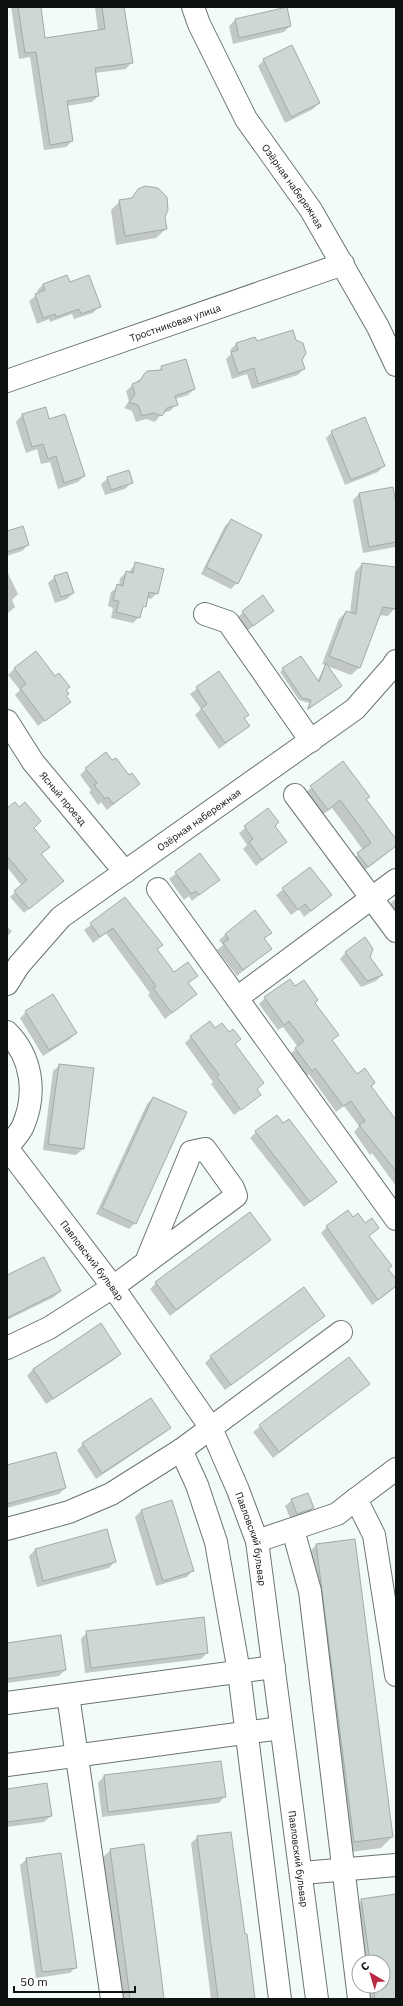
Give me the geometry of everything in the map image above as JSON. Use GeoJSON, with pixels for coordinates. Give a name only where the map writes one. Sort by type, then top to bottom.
{"type":"FeatureCollection","features":[{"type":"Feature","properties":{"kind":"street","name":"Озёрная набережная"},"geometry":{"type":"LineString","coordinates":[[193,7],[199,24],[246,119],[311,210],[378,327],[396,365]]}},
{"type":"Feature","properties":{"kind":"street","name":"Тростниковая улица"},"geometry":{"type":"LineString","coordinates":[[7,381],[343,264]]}},
{"type":"Feature","properties":{"kind":"street"},"geometry":{"type":"LineString","coordinates":[[205,614],[228,622],[311,741]]}},
{"type":"Feature","properties":{"kind":"street","name":"Озёрная набережная"},"geometry":{"type":"LineString","coordinates":[[7,984],[18,965],[61,918],[355,709],[392,668],[396,661]]}},
{"type":"Feature","properties":{"kind":"street","name":"Ясный проезд"},"geometry":{"type":"LineString","coordinates":[[7,721],[34,762],[125,872]]}},
{"type":"Feature","properties":{"kind":"street"},"geometry":{"type":"LineString","coordinates":[[295,795],[396,931]]}},
{"type":"Feature","properties":{"kind":"street"},"geometry":{"type":"LineString","coordinates":[[237,998],[396,880]]}},
{"type":"Feature","properties":{"kind":"street"},"geometry":{"type":"LineString","coordinates":[[158,889],[396,1219]]}},
{"type":"Feature","properties":{"kind":"street"},"geometry":{"type":"LineString","coordinates":[[7,1032],[23,1053],[31,1077],[31,1103],[23,1127],[7,1148]]}},
{"type":"Feature","properties":{"kind":"street","name":"Павловский бульвар"},"geometry":{"type":"LineString","coordinates":[[7,1148],[113,1287],[211,1428],[238,1490],[257,1541],[302,1873],[317,1999]]}},
{"type":"Feature","properties":{"kind":"street"},"geometry":{"type":"LineString","coordinates":[[7,1348],[50,1328],[113,1287],[236,1196],[234,1188],[205,1149],[191,1152],[146,1262]]}},
{"type":"Feature","properties":{"kind":"street"},"geometry":{"type":"LineString","coordinates":[[7,1529],[69,1512],[110,1494],[181,1450],[341,1332]]}},
{"type":"Feature","properties":{"kind":"street"},"geometry":{"type":"LineString","coordinates":[[181,1450],[197,1484],[216,1542],[239,1672],[245,1733],[280,1999]]}},
{"type":"Feature","properties":{"kind":"street"},"geometry":{"type":"LineString","coordinates":[[257,1541],[337,1514],[396,1469]]}},
{"type":"Feature","properties":{"kind":"street"},"geometry":{"type":"LineString","coordinates":[[356,1499],[374,1535],[396,1675]]}},
{"type":"Feature","properties":{"kind":"street"},"geometry":{"type":"LineString","coordinates":[[293,1530],[310,1591],[342,1870],[359,1999]]}},
{"type":"Feature","properties":{"kind":"street"},"geometry":{"type":"LineString","coordinates":[[7,1703],[274,1667]]}},
{"type":"Feature","properties":{"kind":"street"},"geometry":{"type":"LineString","coordinates":[[68,1695],[112,1999]]}},
{"type":"Feature","properties":{"kind":"street"},"geometry":{"type":"LineString","coordinates":[[7,1765],[282,1728]]}},
{"type":"Feature","properties":{"kind":"street"},"geometry":{"type":"LineString","coordinates":[[302,1873],[396,1865]]}},
{"type":"Feature","properties":{"kind":"building"},"geometry":{"type":"Polygon","coordinates":[[[18,7],[41,7],[45,38],[105,29],[102,7],[124,7],[133,63],[95,68],[99,96],[67,101],[73,141],[50,145],[36,52],[25,53],[18,7]]]}},
{"type":"Feature","properties":{"kind":"building"},"geometry":{"type":"Polygon","coordinates":[[[287,7],[291,26],[239,38],[235,19],[287,7]]]}},
{"type":"Feature","properties":{"kind":"building"},"geometry":{"type":"Polygon","coordinates":[[[292,45],[320,103],[291,117],[263,59],[292,45]]]}},
{"type":"Feature","properties":{"kind":"building"},"geometry":{"type":"Polygon","coordinates":[[[145,186],[158,188],[167,197],[168,210],[165,217],[167,229],[125,236],[119,200],[132,198],[138,189],[145,186]]]}},
{"type":"Feature","properties":{"kind":"building"},"geometry":{"type":"Polygon","coordinates":[[[67,275],[70,282],[89,275],[101,307],[81,314],[79,309],[56,317],[55,314],[43,318],[35,294],[45,290],[43,284],[67,275]]]}},
{"type":"Feature","properties":{"kind":"building"},"geometry":{"type":"Polygon","coordinates":[[[293,330],[296,340],[303,343],[306,353],[302,360],[305,369],[258,384],[254,368],[238,373],[231,352],[238,350],[236,343],[255,337],[257,341],[293,330]]]}},
{"type":"Feature","properties":{"kind":"building"},"geometry":{"type":"Polygon","coordinates":[[[186,359],[195,389],[175,396],[178,405],[167,408],[162,416],[153,413],[142,416],[138,405],[129,402],[135,394],[132,384],[140,381],[147,371],[162,370],[161,366],[186,359]]]}},
{"type":"Feature","properties":{"kind":"building"},"geometry":{"type":"Polygon","coordinates":[[[46,407],[49,419],[65,414],[85,476],[64,483],[56,456],[48,459],[43,444],[32,447],[22,414],[46,407]]]}},
{"type":"Feature","properties":{"kind":"building"},"geometry":{"type":"Polygon","coordinates":[[[365,417],[385,466],[351,480],[331,431],[365,417]]]}},
{"type":"Feature","properties":{"kind":"building"},"geometry":{"type":"Polygon","coordinates":[[[129,470],[133,483],[111,490],[107,477],[129,470]]]}},
{"type":"Feature","properties":{"kind":"building"},"geometry":{"type":"Polygon","coordinates":[[[393,487],[396,504],[396,542],[369,547],[359,493],[393,487]]]}},
{"type":"Feature","properties":{"kind":"building"},"geometry":{"type":"Polygon","coordinates":[[[231,519],[262,535],[238,584],[206,567],[231,519]]]}},
{"type":"Feature","properties":{"kind":"building"},"geometry":{"type":"Polygon","coordinates":[[[23,526],[29,545],[7,552],[7,531],[23,526]]]}},
{"type":"Feature","properties":{"kind":"building"},"geometry":{"type":"Polygon","coordinates":[[[135,562],[164,569],[158,594],[149,592],[146,607],[143,606],[140,618],[116,612],[119,601],[113,600],[117,584],[123,586],[126,571],[133,573],[135,562]]]}},
{"type":"Feature","properties":{"kind":"building"},"geometry":{"type":"Polygon","coordinates":[[[362,563],[396,567],[396,609],[383,607],[360,668],[329,656],[346,611],[356,614],[362,563]]]}},
{"type":"Feature","properties":{"kind":"building"},"geometry":{"type":"Polygon","coordinates":[[[67,572],[74,593],[61,597],[54,576],[67,572]]]}},
{"type":"Feature","properties":{"kind":"building"},"geometry":{"type":"Polygon","coordinates":[[[263,595],[274,611],[253,626],[242,611],[263,595]]]}},
{"type":"Feature","properties":{"kind":"building"},"geometry":{"type":"Polygon","coordinates":[[[36,651],[55,676],[59,673],[70,687],[66,690],[69,694],[66,696],[71,702],[45,721],[20,688],[26,684],[14,668],[36,651]]]}},
{"type":"Feature","properties":{"kind":"building"},"geometry":{"type":"Polygon","coordinates":[[[301,656],[319,682],[326,663],[342,686],[308,709],[311,700],[302,698],[282,668],[301,656]]]}},
{"type":"Feature","properties":{"kind":"building"},"geometry":{"type":"Polygon","coordinates":[[[219,671],[249,715],[244,718],[250,726],[225,743],[201,708],[207,704],[196,687],[219,671]]]}},
{"type":"Feature","properties":{"kind":"building"},"geometry":{"type":"Polygon","coordinates":[[[106,752],[112,760],[116,758],[129,775],[132,773],[140,784],[113,804],[108,797],[105,799],[94,785],[97,783],[85,768],[106,752]]]}},
{"type":"Feature","properties":{"kind":"building"},"geometry":{"type":"Polygon","coordinates":[[[343,761],[370,797],[366,799],[396,839],[396,846],[368,867],[357,853],[371,843],[361,828],[340,800],[328,810],[310,786],[343,761]]]}},
{"type":"Feature","properties":{"kind":"building"},"geometry":{"type":"Polygon","coordinates":[[[15,802],[19,807],[25,802],[41,821],[34,828],[50,847],[41,854],[64,881],[29,909],[14,891],[27,880],[7,856],[7,808],[15,802]]]}},
{"type":"Feature","properties":{"kind":"building"},"geometry":{"type":"Polygon","coordinates":[[[268,808],[279,822],[275,826],[287,842],[262,860],[249,842],[253,839],[244,826],[268,808]]]}},
{"type":"Feature","properties":{"kind":"building"},"geometry":{"type":"Polygon","coordinates":[[[200,853],[220,880],[199,895],[196,891],[191,894],[175,872],[200,853]]]}},
{"type":"Feature","properties":{"kind":"building"},"geometry":{"type":"Polygon","coordinates":[[[310,867],[332,895],[311,911],[305,904],[298,910],[282,888],[310,867]]]}},
{"type":"Feature","properties":{"kind":"building"},"geometry":{"type":"Polygon","coordinates":[[[125,897],[163,945],[157,949],[174,972],[188,962],[198,976],[188,983],[197,994],[172,1013],[153,988],[156,986],[113,928],[100,937],[90,923],[125,897]]]}},
{"type":"Feature","properties":{"kind":"building"},"geometry":{"type":"Polygon","coordinates":[[[255,910],[272,933],[264,938],[272,949],[243,970],[223,943],[229,939],[225,934],[255,910]]]}},
{"type":"Feature","properties":{"kind":"building"},"geometry":{"type":"Polygon","coordinates":[[[365,937],[373,949],[370,957],[383,975],[367,981],[345,952],[365,937]]]}},
{"type":"Feature","properties":{"kind":"building"},"geometry":{"type":"Polygon","coordinates":[[[290,979],[295,986],[304,980],[318,1000],[315,1003],[339,1035],[332,1040],[357,1074],[365,1068],[375,1083],[371,1086],[396,1120],[396,1171],[359,1125],[365,1121],[351,1101],[343,1106],[315,1068],[312,1071],[295,1048],[304,1041],[289,1021],[284,1025],[264,997],[290,979]]]}},
{"type":"Feature","properties":{"kind":"building"},"geometry":{"type":"Polygon","coordinates":[[[53,994],[77,1033],[49,1050],[25,1011],[53,994]]]}},
{"type":"Feature","properties":{"kind":"building"},"geometry":{"type":"Polygon","coordinates":[[[210,1021],[215,1028],[222,1023],[229,1032],[233,1029],[241,1039],[235,1044],[264,1083],[257,1089],[261,1095],[241,1110],[217,1077],[219,1075],[190,1036],[210,1021]]]}},
{"type":"Feature","properties":{"kind":"building"},"geometry":{"type":"Polygon","coordinates":[[[59,1064],[94,1068],[84,1149],[48,1144],[59,1064]]]}},
{"type":"Feature","properties":{"kind":"building"},"geometry":{"type":"Polygon","coordinates":[[[153,1097],[187,1112],[136,1224],[102,1208],[153,1097]]]}},
{"type":"Feature","properties":{"kind":"building"},"geometry":{"type":"Polygon","coordinates":[[[277,1115],[283,1123],[289,1119],[337,1182],[310,1202],[255,1131],[277,1115]]]}},
{"type":"Feature","properties":{"kind":"building"},"geometry":{"type":"Polygon","coordinates":[[[348,1210],[353,1217],[358,1213],[365,1223],[372,1218],[379,1228],[369,1236],[392,1266],[388,1269],[396,1279],[396,1286],[378,1300],[326,1226],[348,1210]]]}},
{"type":"Feature","properties":{"kind":"building"},"geometry":{"type":"Polygon","coordinates":[[[250,1212],[271,1240],[176,1310],[155,1282],[250,1212]]]}},
{"type":"Feature","properties":{"kind":"building"},"geometry":{"type":"Polygon","coordinates":[[[44,1257],[61,1291],[7,1318],[7,1275],[44,1257]]]}},
{"type":"Feature","properties":{"kind":"building"},"geometry":{"type":"Polygon","coordinates":[[[304,1287],[325,1316],[231,1385],[210,1356],[304,1287]]]}},
{"type":"Feature","properties":{"kind":"building"},"geometry":{"type":"Polygon","coordinates":[[[101,1323],[121,1354],[53,1399],[33,1369],[101,1323]]]}},
{"type":"Feature","properties":{"kind":"building"},"geometry":{"type":"Polygon","coordinates":[[[349,1357],[370,1384],[279,1452],[259,1425],[349,1357]]]}},
{"type":"Feature","properties":{"kind":"building"},"geometry":{"type":"Polygon","coordinates":[[[151,1398],[171,1428],[102,1473],[82,1443],[151,1398]]]}},
{"type":"Feature","properties":{"kind":"building"},"geometry":{"type":"Polygon","coordinates":[[[56,1452],[66,1488],[7,1504],[7,1465],[56,1452]]]}},
{"type":"Feature","properties":{"kind":"building"},"geometry":{"type":"Polygon","coordinates":[[[308,1493],[314,1508],[297,1514],[291,1499],[308,1493]]]}},
{"type":"Feature","properties":{"kind":"building"},"geometry":{"type":"Polygon","coordinates":[[[172,1500],[194,1571],[163,1581],[141,1510],[172,1500]]]}},
{"type":"Feature","properties":{"kind":"building"},"geometry":{"type":"Polygon","coordinates":[[[107,1529],[116,1562],[43,1581],[35,1549],[107,1529]]]}},
{"type":"Feature","properties":{"kind":"building"},"geometry":{"type":"Polygon","coordinates":[[[355,1539],[393,1837],[354,1842],[316,1544],[355,1539]]]}},
{"type":"Feature","properties":{"kind":"building"},"geometry":{"type":"Polygon","coordinates":[[[204,1617],[208,1653],[91,1668],[86,1631],[204,1617]]]}},
{"type":"Feature","properties":{"kind":"building"},"geometry":{"type":"Polygon","coordinates":[[[61,1635],[66,1670],[7,1679],[7,1643],[61,1635]]]}},
{"type":"Feature","properties":{"kind":"building"},"geometry":{"type":"Polygon","coordinates":[[[221,1761],[226,1797],[108,1812],[104,1775],[221,1761]]]}},
{"type":"Feature","properties":{"kind":"building"},"geometry":{"type":"Polygon","coordinates":[[[47,1783],[52,1816],[7,1822],[7,1789],[47,1783]]]}},
{"type":"Feature","properties":{"kind":"building"},"geometry":{"type":"Polygon","coordinates":[[[231,1832],[245,1934],[247,1934],[255,1999],[218,1999],[197,1836],[231,1832]]]}},
{"type":"Feature","properties":{"kind":"building"},"geometry":{"type":"Polygon","coordinates":[[[144,1844],[164,1999],[130,1999],[110,1849],[144,1844]]]}},
{"type":"Feature","properties":{"kind":"building"},"geometry":{"type":"Polygon","coordinates":[[[61,1853],[77,1968],[42,1972],[26,1858],[61,1853]]]}},
{"type":"Feature","properties":{"kind":"building"},"geometry":{"type":"Polygon","coordinates":[[[396,1894],[396,1999],[375,1999],[374,1994],[391,1994],[391,1954],[369,1954],[361,1899],[396,1894]]]}}]}
